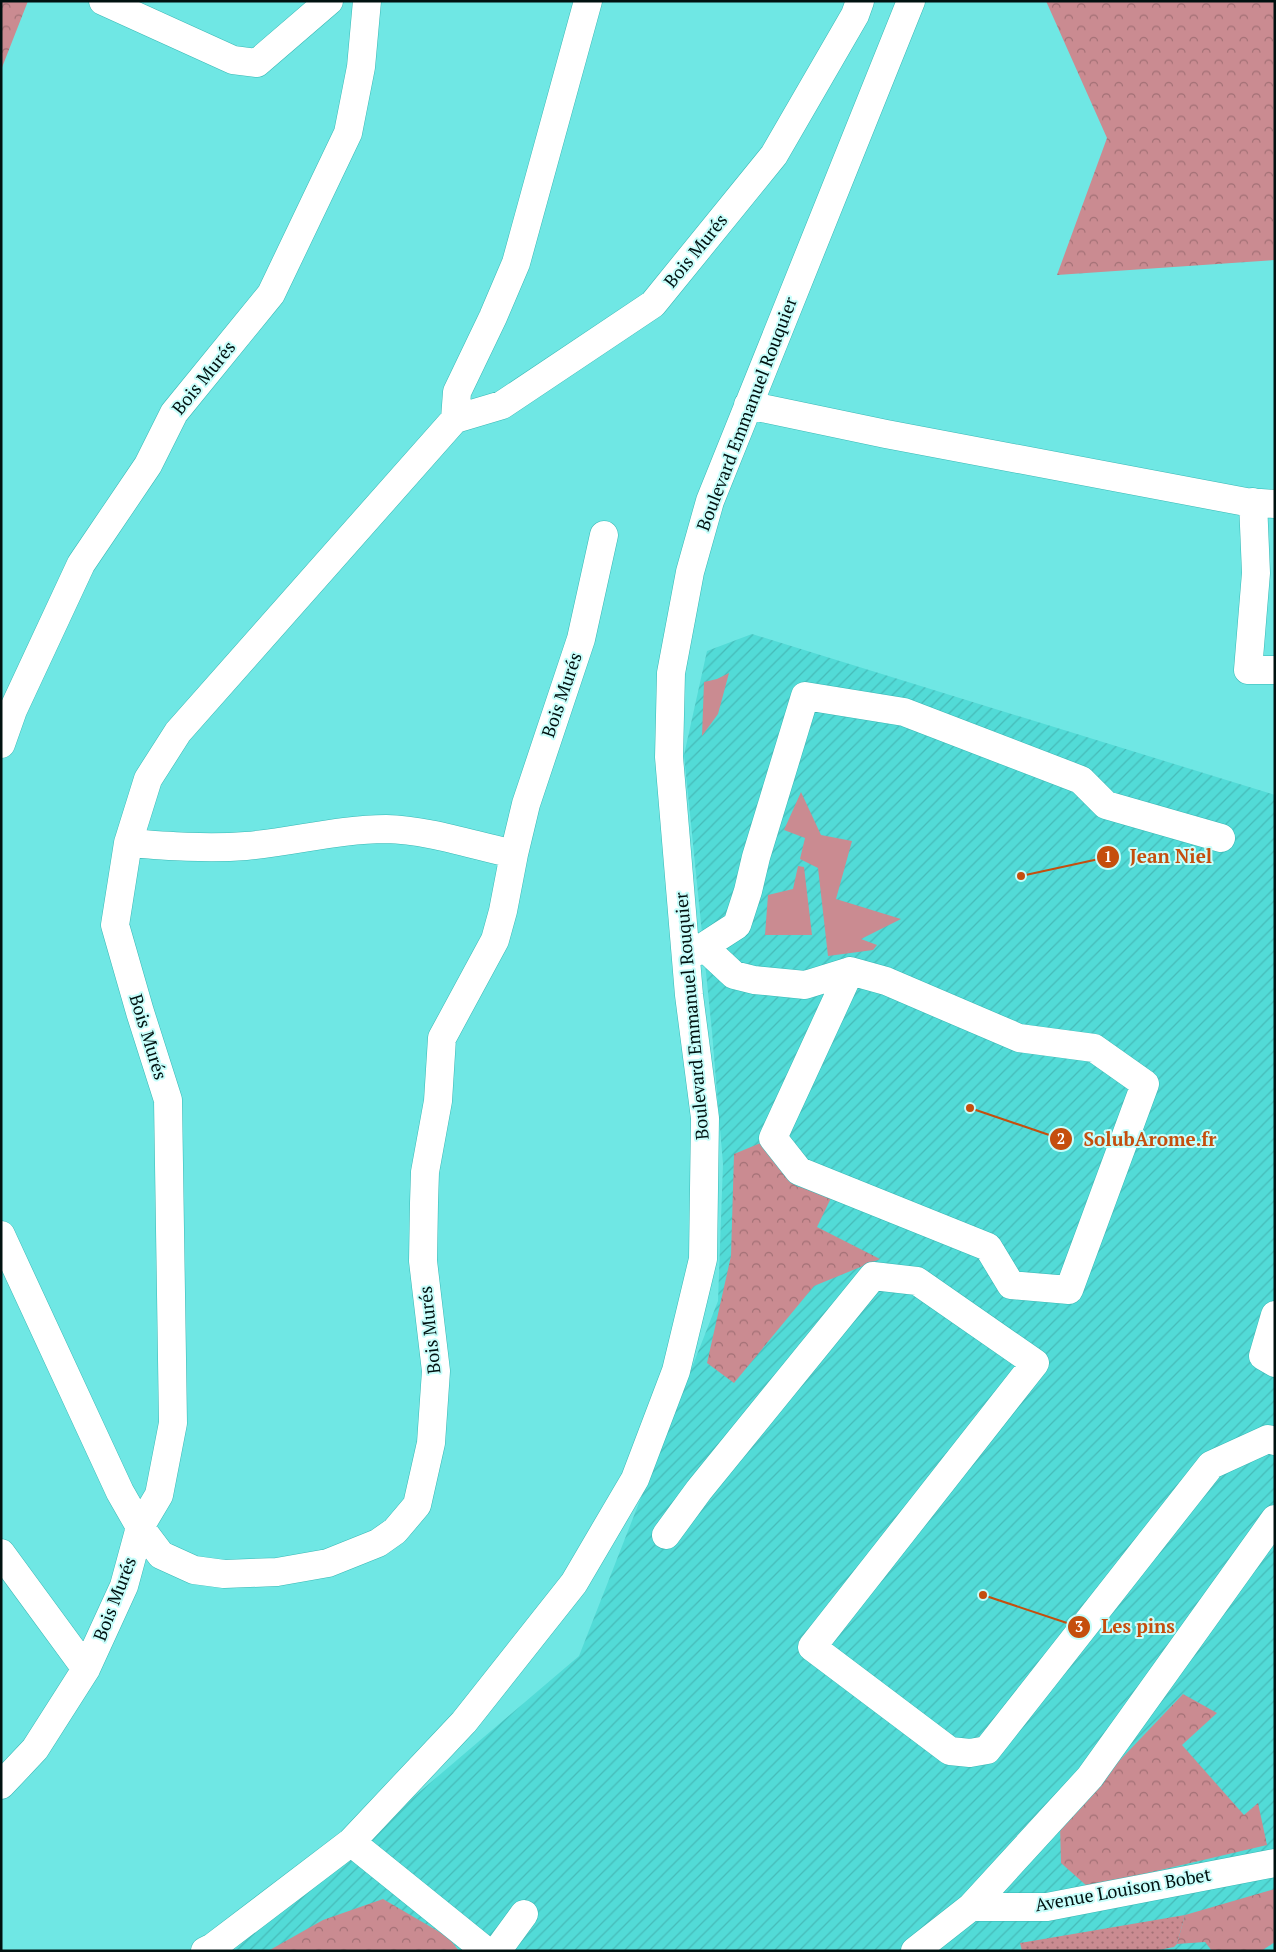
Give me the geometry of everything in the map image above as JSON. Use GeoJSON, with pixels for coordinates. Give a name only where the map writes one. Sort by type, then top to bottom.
{"type":"FeatureCollection","features":[{"type":"Feature","properties":{"kind":"street"},"geometry":{"type":"LineString","coordinates":[[103,1],[144,11],[233,60],[257,63],[329,1]]}},
{"type":"Feature","properties":{"kind":"street","name":"Bois Murés"},"geometry":{"type":"LineString","coordinates":[[1,744],[13,710],[81,564],[148,465],[174,412],[271,294],[348,134],[361,67],[367,1]]}},
{"type":"Feature","properties":{"kind":"street"},"geometry":{"type":"LineString","coordinates":[[455,419],[457,392],[493,317],[516,263],[588,1]]}},
{"type":"Feature","properties":{"kind":"street","name":"Bois Murés"},"geometry":{"type":"LineString","coordinates":[[1,1785],[35,1749],[86,1669],[124,1586],[140,1527],[158,1495],[173,1423],[168,1100],[115,925],[128,843],[148,779],[178,732],[455,419],[502,405],[654,304],[774,155],[855,15],[860,1]]}},
{"type":"Feature","properties":{"kind":"street","name":"Boulevard Emmanuel Rouquier"},"geometry":{"type":"LineString","coordinates":[[205,1951],[213,1947],[351,1842],[464,1722],[574,1583],[635,1479],[676,1371],[703,1259],[705,1118],[695,952],[669,757],[670,673],[690,572],[708,510],[748,405],[911,1]]}},
{"type":"Feature","properties":{"kind":"street"},"geometry":{"type":"LineString","coordinates":[[748,405],[886,434],[1264,503],[1248,670],[1275,670]]}},
{"type":"Feature","properties":{"kind":"street","name":"Bois Murés"},"geometry":{"type":"LineString","coordinates":[[1,1235],[120,1492],[140,1527],[161,1555],[194,1570],[224,1574],[277,1572],[328,1563],[378,1543],[395,1531],[418,1505],[431,1443],[436,1371],[423,1261],[424,1203],[425,1172],[438,1101],[442,1038],[495,940],[503,912],[526,804],[581,639],[604,535]]}},
{"type":"Feature","properties":{"kind":"street"},"geometry":{"type":"LineString","coordinates":[[850,971],[773,1138],[799,1171],[988,1246],[1011,1285],[1069,1290],[1144,1084],[1094,1048],[1019,1038],[886,981],[850,971],[805,984],[754,980],[734,976],[695,952],[737,925],[805,696],[904,712],[1081,780],[1106,805],[1221,838]]}},
{"type":"Feature","properties":{"kind":"street"},"geometry":{"type":"LineString","coordinates":[[128,843],[170,846],[246,846],[353,830],[388,829],[420,832],[514,854]]}},
{"type":"Feature","properties":{"kind":"street"},"geometry":{"type":"LineString","coordinates":[[666,1535],[699,1490],[873,1276],[917,1281],[1035,1363],[812,1647],[950,1751],[970,1754],[987,1750],[1211,1465],[1268,1439],[1275,1441]]}},
{"type":"Feature","properties":{"kind":"street"},"geometry":{"type":"LineString","coordinates":[[1275,1315],[1263,1356],[1275,1363]]}},
{"type":"Feature","properties":{"kind":"street"},"geometry":{"type":"LineString","coordinates":[[915,1951],[970,1907],[1090,1778],[1268,1544],[1275,1519]]}},
{"type":"Feature","properties":{"kind":"street","name":"Bois Murés"},"geometry":{"type":"LineString","coordinates":[[1,1553],[86,1669]]}},
{"type":"Feature","properties":{"kind":"street"},"geometry":{"type":"LineString","coordinates":[[351,1842],[486,1951]]}},
{"type":"Feature","properties":{"kind":"street","name":"Avenue Louison Bobet"},"geometry":{"type":"LineString","coordinates":[[970,1907],[1047,1907],[1275,1863]]}},
{"type":"Feature","properties":{"kind":"street"},"geometry":{"type":"LineString","coordinates":[[497,1951],[524,1914]]}},
{"type":"Feature","properties":{"kind":"shaded area"},"geometry":{"type":"Polygon","coordinates":[[[752,634],[1275,795],[1275,1951],[233,1951],[579,1656],[718,1301],[723,1164],[712,1032],[684,755],[707,651],[752,634]]]}},
{"type":"Feature","properties":{"kind":"green space"},"geometry":{"type":"Polygon","coordinates":[[[1,1],[28,1],[1,70],[1,1]]]}},
{"type":"Feature","properties":{"kind":"green space"},"geometry":{"type":"Polygon","coordinates":[[[1046,1],[1275,1],[1275,260],[1057,275],[1107,138],[1046,1]]]}},
{"type":"Feature","properties":{"kind":"green space"},"geometry":{"type":"Polygon","coordinates":[[[729,673],[718,714],[702,736],[704,682],[717,679],[729,673]]]}},
{"type":"Feature","properties":{"kind":"green space"},"geometry":{"type":"Polygon","coordinates":[[[801,792],[821,835],[852,841],[836,899],[901,919],[861,939],[877,945],[873,950],[828,956],[818,868],[800,859],[805,838],[784,830],[801,792]]]}},
{"type":"Feature","properties":{"kind":"green space"},"geometry":{"type":"Polygon","coordinates":[[[798,866],[804,867],[812,935],[765,935],[768,895],[793,889],[798,866]]]}},
{"type":"Feature","properties":{"kind":"green space"},"geometry":{"type":"Polygon","coordinates":[[[763,1142],[796,1186],[832,1196],[817,1227],[880,1259],[814,1286],[734,1383],[707,1363],[731,1256],[734,1154],[763,1142]]]}},
{"type":"Feature","properties":{"kind":"green space"},"geometry":{"type":"Polygon","coordinates":[[[1183,1694],[1217,1713],[1182,1745],[1244,1815],[1258,1803],[1267,1845],[1088,1887],[1061,1863],[1060,1823],[1183,1694]]]}},
{"type":"Feature","properties":{"kind":"green space"},"geometry":{"type":"Polygon","coordinates":[[[1275,1889],[1275,1942],[1261,1951],[1212,1951],[1205,1942],[1177,1944],[1185,1915],[1275,1889]]]}},
{"type":"Feature","properties":{"kind":"green space"},"geometry":{"type":"Polygon","coordinates":[[[383,1899],[448,1937],[459,1951],[268,1951],[323,1920],[383,1899]]]}},
{"type":"Feature","properties":{"kind":"green space"},"geometry":{"type":"Polygon","coordinates":[[[1185,1915],[1177,1944],[1174,1947],[1154,1951],[1022,1951],[1020,1943],[1185,1915]]]}},
{"type":"Feature","properties":{"kind":"place","name":"Jean Niel"},"geometry":{"type":"Point","coordinates":[1021,876]}},
{"type":"Feature","properties":{"kind":"place","name":"SolubArome.fr"},"geometry":{"type":"Point","coordinates":[970,1108]}},
{"type":"Feature","properties":{"kind":"place","name":"Les pins"},"geometry":{"type":"Point","coordinates":[983,1595]}}]}
